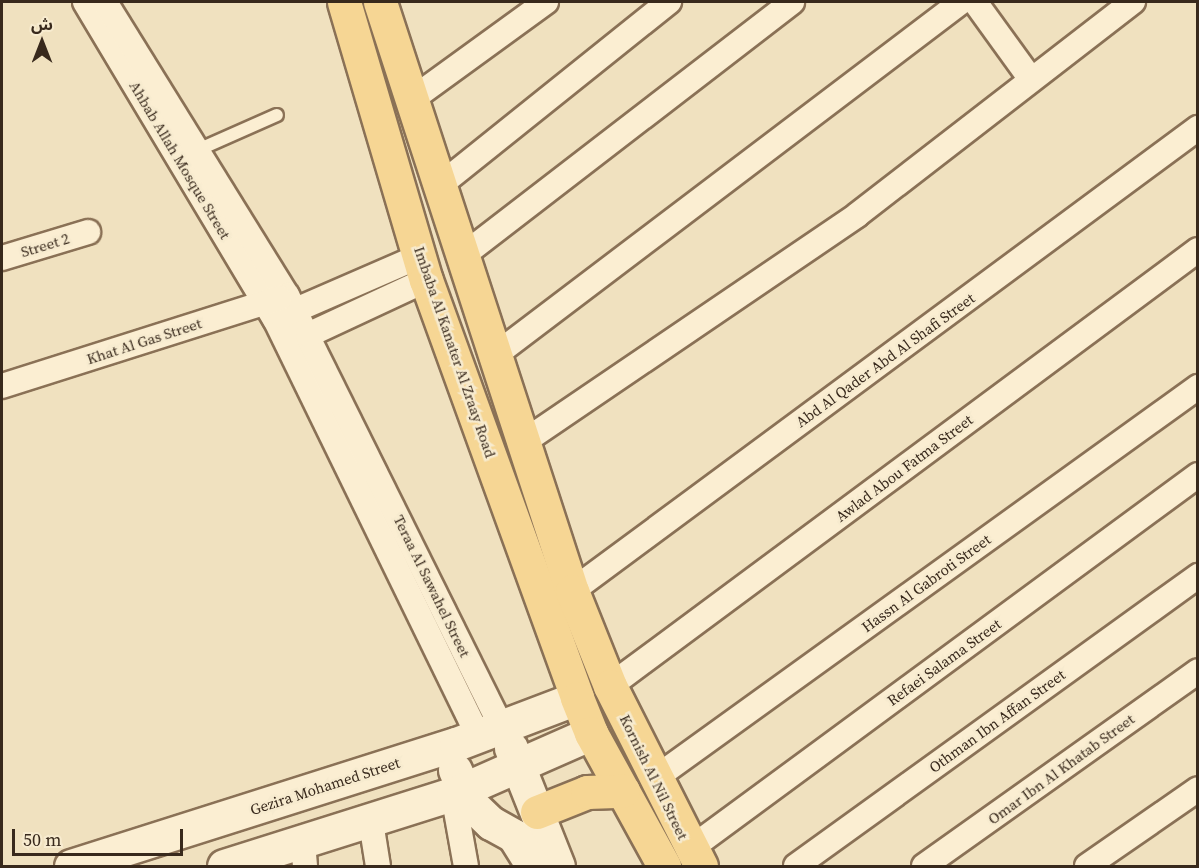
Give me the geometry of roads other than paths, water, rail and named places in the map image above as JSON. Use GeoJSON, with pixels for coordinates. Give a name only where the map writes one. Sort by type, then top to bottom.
{"type":"FeatureCollection","features":[{"type":"Feature","properties":{"kind":"main road","name":"Imbaba Al Kanater Al Zraay Road"},"geometry":{"type":"LineString","coordinates":[[344,2],[423,268],[577,698]]}},
{"type":"Feature","properties":{"kind":"main road"},"geometry":{"type":"LineString","coordinates":[[380,2],[509,406],[572,591],[610,686]]}},
{"type":"Feature","properties":{"kind":"main road"},"geometry":{"type":"LineString","coordinates":[[478,417],[509,406]]}},
{"type":"Feature","properties":{"kind":"main road","name":"Kornish Al Nil Street"},"geometry":{"type":"LineString","coordinates":[[610,686],[654,779],[685,861]]}},
{"type":"Feature","properties":{"kind":"main road","name":"Kornish Al Nil Street"},"geometry":{"type":"LineString","coordinates":[[577,698],[591,733],[623,791],[685,861]]}},
{"type":"Feature","properties":{"kind":"main road","name":"Gezira Mohamed Street"},"geometry":{"type":"LineString","coordinates":[[71,867],[478,735],[577,698]]}},
{"type":"Feature","properties":{"kind":"main road"},"geometry":{"type":"LineString","coordinates":[[232,865],[304,855],[372,822],[458,792],[591,733]]}},
{"type":"Feature","properties":{"kind":"main road","name":"Teraa Al Sawahel Street"},"geometry":{"type":"LineString","coordinates":[[533,867],[514,836],[480,814],[458,792],[455,773],[478,735],[520,766],[558,867]]}},
{"type":"Feature","properties":{"kind":"main road"},"geometry":{"type":"LineString","coordinates":[[537,812],[587,792],[623,791]]}},
{"type":"Feature","properties":{"kind":"street","name":"Ahbab Allah Mosque Street"},"geometry":{"type":"LineString","coordinates":[[85,2],[281,307]]}},
{"type":"Feature","properties":{"kind":"street","name":"Ahbab Allah Mosque Street"},"geometry":{"type":"LineString","coordinates":[[105,2],[200,149],[281,307]]}},
{"type":"Feature","properties":{"kind":"street"},"geometry":{"type":"LineString","coordinates":[[411,100],[546,2]]}},
{"type":"Feature","properties":{"kind":"street"},"geometry":{"type":"LineString","coordinates":[[439,186],[669,2]]}},
{"type":"Feature","properties":{"kind":"street"},"geometry":{"type":"LineString","coordinates":[[461,257],[792,2]]}},
{"type":"Feature","properties":{"kind":"street"},"geometry":{"type":"LineString","coordinates":[[494,356],[961,2]]}},
{"type":"Feature","properties":{"kind":"street"},"geometry":{"type":"LineString","coordinates":[[975,2],[1030,78]]}},
{"type":"Feature","properties":{"kind":"street"},"geometry":{"type":"LineString","coordinates":[[522,443],[857,215],[1030,78],[1134,2]]}},
{"type":"Feature","properties":{"kind":"street","name":"Abd Al Qader Abd Al Shafi Street"},"geometry":{"type":"LineString","coordinates":[[572,591],[1197,128]]}},
{"type":"Feature","properties":{"kind":"street","name":"Street 2"},"geometry":{"type":"LineString","coordinates":[[2,258],[88,232]]}},
{"type":"Feature","properties":{"kind":"street","name":"Awlad Abou Fatma Street"},"geometry":{"type":"LineString","coordinates":[[610,686],[1197,250]]}},
{"type":"Feature","properties":{"kind":"street","name":"Khat Al Gas Street"},"geometry":{"type":"LineString","coordinates":[[2,386],[423,268]]}},
{"type":"Feature","properties":{"kind":"street"},"geometry":{"type":"LineString","coordinates":[[308,335],[423,268]]}},
{"type":"Feature","properties":{"kind":"street","name":"Teraa Al Sawahel Street"},"geometry":{"type":"LineString","coordinates":[[281,307],[308,335],[478,735]]}},
{"type":"Feature","properties":{"kind":"street","name":"Teraa Al Sawahel Street"},"geometry":{"type":"LineString","coordinates":[[281,307],[478,735]]}},
{"type":"Feature","properties":{"kind":"street","name":"Hassn Al Gabroti Street"},"geometry":{"type":"LineString","coordinates":[[654,779],[1197,387]]}},
{"type":"Feature","properties":{"kind":"street","name":"Refaei Salama Street"},"geometry":{"type":"LineString","coordinates":[[685,861],[1197,476]]}},
{"type":"Feature","properties":{"kind":"street","name":"Othman Ibn Affan Street"},"geometry":{"type":"LineString","coordinates":[[796,867],[1197,576]]}},
{"type":"Feature","properties":{"kind":"street","name":"Omar Ibn Al Khatab Street"},"geometry":{"type":"LineString","coordinates":[[924,867],[1197,671]]}},
{"type":"Feature","properties":{"kind":"street"},"geometry":{"type":"LineString","coordinates":[[1087,867],[1197,789]]}},
{"type":"Feature","properties":{"kind":"street"},"geometry":{"type":"LineString","coordinates":[[458,792],[466,867]]}},
{"type":"Feature","properties":{"kind":"street"},"geometry":{"type":"LineString","coordinates":[[372,822],[378,867]]}},
{"type":"Feature","properties":{"kind":"lane"},"geometry":{"type":"LineString","coordinates":[[200,149],[277,115]]}}]}
